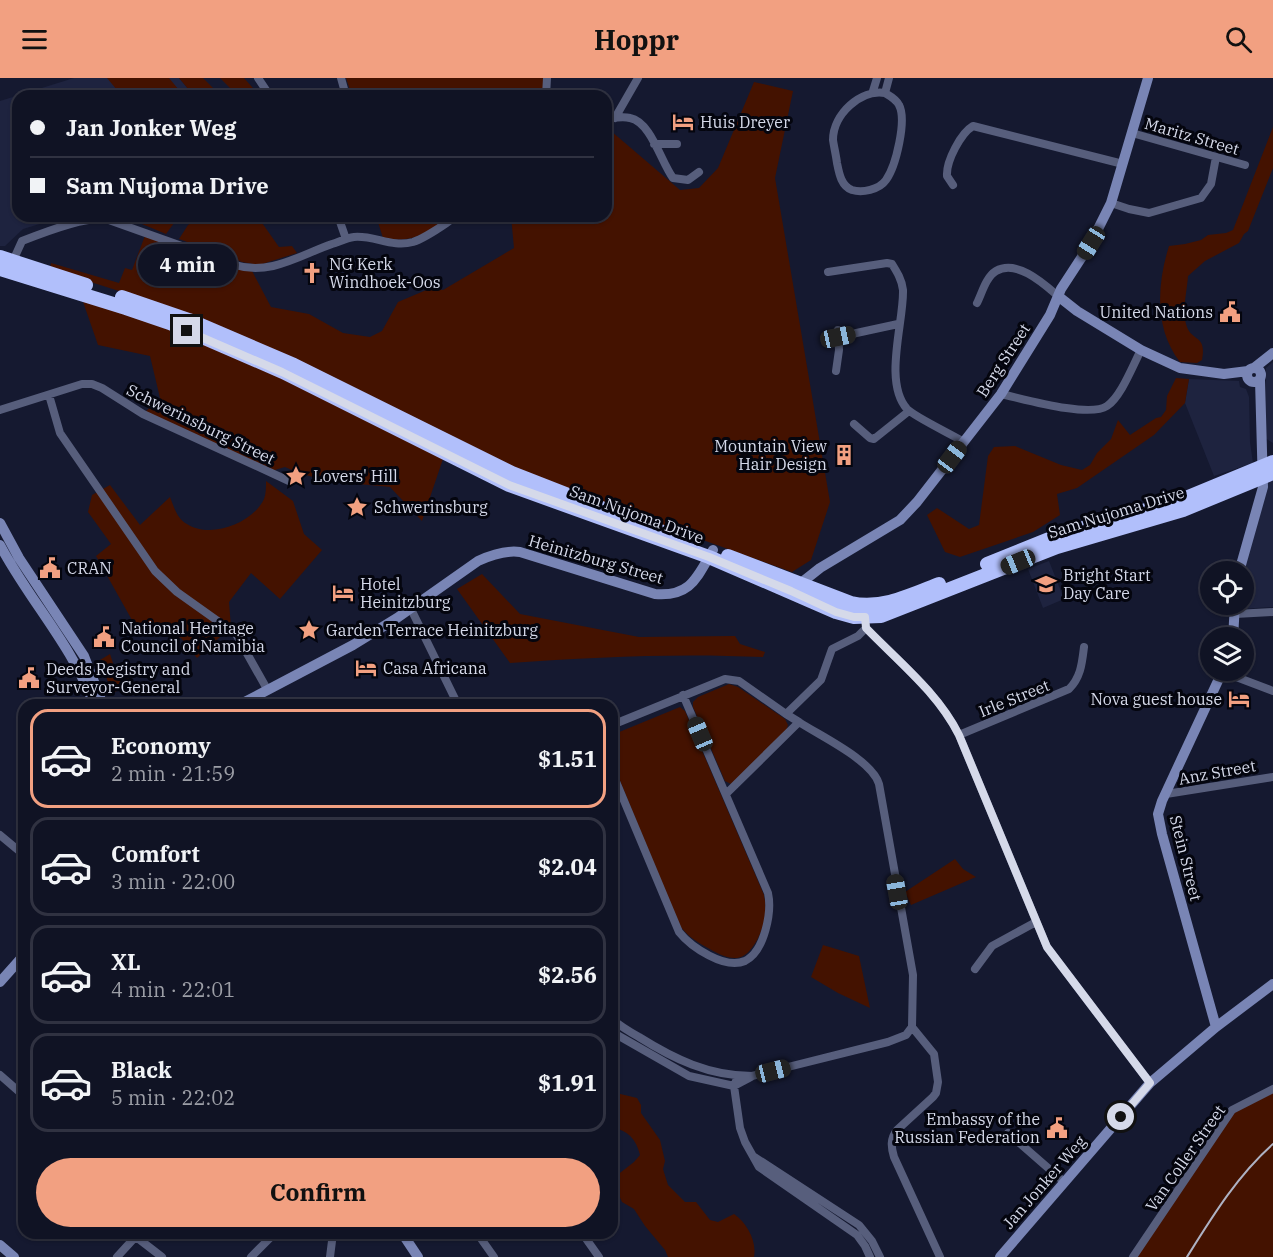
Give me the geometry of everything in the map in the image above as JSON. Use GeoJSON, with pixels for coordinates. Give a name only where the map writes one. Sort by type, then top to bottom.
{"type":"FeatureCollection","features":[{"type":"Feature","properties":{"kind":"highway","name":"Sam Nujoma Drive"},"geometry":{"type":"LineString","coordinates":[[6,264],[180,328],[302,381],[509,485],[711,554],[796,587],[836,612],[854,617],[881,616],[1074,541],[1184,510],[1268,469]]}},
{"type":"Feature","properties":{"kind":"street"},"geometry":{"type":"LineString","coordinates":[[612,115],[638,78]]}},
{"type":"Feature","properties":{"kind":"street"},"geometry":{"type":"LineString","coordinates":[[873,91],[877,78]]}},
{"type":"Feature","properties":{"kind":"street"},"geometry":{"type":"LineString","coordinates":[[885,93],[890,78]]}},
{"type":"Feature","properties":{"kind":"street","name":"Berg Street"},"geometry":{"type":"LineString","coordinates":[[796,587],[820,568],[900,520],[917,502],[1001,394],[1050,315],[1058,296],[1091,243],[1111,203],[1148,78]]}},
{"type":"Feature","properties":{"kind":"street"},"geometry":{"type":"LineString","coordinates":[[873,91],[885,93],[899,106],[902,118],[894,159],[885,181],[879,186],[862,191],[853,190],[843,182],[839,174],[833,140],[835,131],[843,113],[862,97],[873,91]]}},
{"type":"Feature","properties":{"kind":"street"},"geometry":{"type":"LineString","coordinates":[[612,118],[628,117],[636,120],[647,130],[673,178],[688,180],[699,172]]}},
{"type":"Feature","properties":{"kind":"street"},"geometry":{"type":"LineString","coordinates":[[953,185],[947,173],[950,160],[966,132],[974,126],[1123,164]]}},
{"type":"Feature","properties":{"kind":"street","name":"Maritz Street"},"geometry":{"type":"LineString","coordinates":[[1132,133],[1245,165]]}},
{"type":"Feature","properties":{"kind":"street"},"geometry":{"type":"LineString","coordinates":[[654,144],[676,144]]}},
{"type":"Feature","properties":{"kind":"street"},"geometry":{"type":"LineString","coordinates":[[1111,203],[1149,213],[1201,198],[1210,184],[1216,157]]}},
{"type":"Feature","properties":{"kind":"street"},"geometry":{"type":"LineString","coordinates":[[6,264],[22,241],[81,222]]}},
{"type":"Feature","properties":{"kind":"street"},"geometry":{"type":"LineString","coordinates":[[114,222],[235,265],[264,269],[355,237],[397,244],[412,242],[447,222]]}},
{"type":"Feature","properties":{"kind":"street"},"geometry":{"type":"LineString","coordinates":[[340,222],[346,239]]}},
{"type":"Feature","properties":{"kind":"street"},"geometry":{"type":"LineString","coordinates":[[828,272],[891,263],[903,289],[896,356],[897,382],[901,399],[909,411],[964,442]]}},
{"type":"Feature","properties":{"kind":"street"},"geometry":{"type":"LineString","coordinates":[[977,303],[994,272],[1002,269],[1016,270],[1026,273],[1077,311],[1141,350],[1185,370],[1253,375]]}},
{"type":"Feature","properties":{"kind":"street"},"geometry":{"type":"LineString","coordinates":[[836,371],[838,334],[898,324]]}},
{"type":"Feature","properties":{"kind":"street"},"geometry":{"type":"LineString","coordinates":[[1001,394],[1074,409],[1100,410],[1115,399],[1141,350]]}},
{"type":"Feature","properties":{"kind":"street"},"geometry":{"type":"LineString","coordinates":[[1253,375],[1271,354]]}},
{"type":"Feature","properties":{"kind":"street"},"geometry":{"type":"LineString","coordinates":[[1242,561],[1268,469],[1260,399],[1253,375]]}},
{"type":"Feature","properties":{"kind":"street","name":"Schwerinsburg Street"},"geometry":{"type":"LineString","coordinates":[[0,410],[82,384],[92,384],[143,414],[289,481]]}},
{"type":"Feature","properties":{"kind":"street"},"geometry":{"type":"LineString","coordinates":[[49,395],[60,433],[155,571],[177,592],[236,634],[267,689]]}},
{"type":"Feature","properties":{"kind":"street"},"geometry":{"type":"LineString","coordinates":[[854,424],[874,439],[909,411]]}},
{"type":"Feature","properties":{"kind":"street"},"geometry":{"type":"LineString","coordinates":[[0,523],[19,558],[84,656],[101,699]]}},
{"type":"Feature","properties":{"kind":"street"},"geometry":{"type":"LineString","coordinates":[[0,545],[70,653],[91,699]]}},
{"type":"Feature","properties":{"kind":"street","name":"Heinitzburg Street"},"geometry":{"type":"LineString","coordinates":[[250,699],[353,645],[411,609],[478,561],[505,552],[527,554],[655,594],[666,595],[675,594],[687,588],[711,554]]}},
{"type":"Feature","properties":{"kind":"street"},"geometry":{"type":"LineString","coordinates":[[411,609],[455,699]]}},
{"type":"Feature","properties":{"kind":"street"},"geometry":{"type":"LineString","coordinates":[[1254,611],[1273,612]]}},
{"type":"Feature","properties":{"kind":"street"},"geometry":{"type":"LineString","coordinates":[[786,714],[820,680],[832,649],[858,636],[865,617],[948,713],[1036,922],[1054,958],[1150,1083]]}},
{"type":"Feature","properties":{"kind":"street","name":"Irle Street"},"geometry":{"type":"LineString","coordinates":[[959,735],[1069,689],[1079,675],[1084,647]]}},
{"type":"Feature","properties":{"kind":"street"},"geometry":{"type":"LineString","coordinates":[[618,722],[731,678],[862,762],[877,778],[913,975],[912,1027],[906,1035],[888,1042],[752,1076],[718,1073],[685,1064],[618,1023]]}},
{"type":"Feature","properties":{"kind":"street","name":"Stein Street"},"geometry":{"type":"LineString","coordinates":[[1216,1027],[1158,814],[1218,681]]}},
{"type":"Feature","properties":{"kind":"street"},"geometry":{"type":"LineString","coordinates":[[1247,681],[1273,692]]}},
{"type":"Feature","properties":{"kind":"street"},"geometry":{"type":"LineString","coordinates":[[618,786],[679,932],[688,943],[724,961],[733,963],[747,960],[756,949],[769,918],[768,893],[683,695]]}},
{"type":"Feature","properties":{"kind":"street"},"geometry":{"type":"LineString","coordinates":[[726,794],[799,722]]}},
{"type":"Feature","properties":{"kind":"street","name":"Anz Street"},"geometry":{"type":"LineString","coordinates":[[1166,794],[1273,777]]}},
{"type":"Feature","properties":{"kind":"street"},"geometry":{"type":"LineString","coordinates":[[0,835],[18,850]]}},
{"type":"Feature","properties":{"kind":"street"},"geometry":{"type":"LineString","coordinates":[[975,969],[992,946],[1036,922]]}},
{"type":"Feature","properties":{"kind":"street"},"geometry":{"type":"LineString","coordinates":[[0,982],[18,970]]}},
{"type":"Feature","properties":{"kind":"street","name":"Jan Jonker Weg"},"geometry":{"type":"LineString","coordinates":[[1000,1257],[1063,1181],[1150,1083],[1216,1027],[1273,984]]}},
{"type":"Feature","properties":{"kind":"street"},"geometry":{"type":"LineString","coordinates":[[912,1027],[934,1054],[937,1088],[933,1097],[897,1130],[891,1144],[894,1157],[940,1257]]}},
{"type":"Feature","properties":{"kind":"street"},"geometry":{"type":"LineString","coordinates":[[618,1035],[689,1076],[734,1086],[752,1076]]}},
{"type":"Feature","properties":{"kind":"street"},"geometry":{"type":"LineString","coordinates":[[0,1075],[18,1091]]}},
{"type":"Feature","properties":{"kind":"street"},"geometry":{"type":"LineString","coordinates":[[738,1076],[734,1086],[740,1128],[751,1155],[765,1172],[857,1235],[870,1257]]}},
{"type":"Feature","properties":{"kind":"street","name":"Van Coller Street"},"geometry":{"type":"LineString","coordinates":[[1132,1257],[1232,1110],[1273,1089]]}},
{"type":"Feature","properties":{"kind":"street"},"geometry":{"type":"LineString","coordinates":[[1008,1133],[1063,1181]]}},
{"type":"Feature","properties":{"kind":"street"},"geometry":{"type":"LineString","coordinates":[[751,1155],[859,1225],[873,1241],[880,1257]]}},
{"type":"Feature","properties":{"kind":"street"},"geometry":{"type":"LineString","coordinates":[[117,1257],[131,1239]]}},
{"type":"Feature","properties":{"kind":"street"},"geometry":{"type":"LineString","coordinates":[[141,1239],[162,1257]]}},
{"type":"Feature","properties":{"kind":"street"},"geometry":{"type":"LineString","coordinates":[[251,1257],[269,1239]]}},
{"type":"Feature","properties":{"kind":"street"},"geometry":{"type":"LineString","coordinates":[[330,1257],[332,1239]]}},
{"type":"Feature","properties":{"kind":"street"},"geometry":{"type":"LineString","coordinates":[[406,1239],[417,1257]]}},
{"type":"Feature","properties":{"kind":"street"},"geometry":{"type":"LineString","coordinates":[[481,1239],[494,1257]]}},
{"type":"Feature","properties":{"kind":"street"},"geometry":{"type":"LineString","coordinates":[[586,1239],[599,1257]]}},
{"type":"Feature","properties":{"kind":"street"},"geometry":{"type":"LineString","coordinates":[[0,1245],[14,1257]]}},
{"type":"Feature","properties":{"kind":"shaded area"},"geometry":{"type":"Polygon","coordinates":[[[74,78],[179,78],[189,90],[35,90],[74,78]]]}},
{"type":"Feature","properties":{"kind":"shaded area"},"geometry":{"type":"Polygon","coordinates":[[[107,78],[169,78],[179,90],[117,90],[107,78]]]}},
{"type":"Feature","properties":{"kind":"shaded area"},"geometry":{"type":"Polygon","coordinates":[[[179,78],[203,78],[215,90],[189,90],[179,78]]]}},
{"type":"Feature","properties":{"kind":"shaded area"},"geometry":{"type":"Polygon","coordinates":[[[220,78],[244,78],[255,90],[232,90],[220,78]]]}},
{"type":"Feature","properties":{"kind":"shaded area"},"geometry":{"type":"Polygon","coordinates":[[[346,78],[544,78],[543,90],[350,90],[346,78]]]}},
{"type":"Feature","properties":{"kind":"shaded area"},"geometry":{"type":"Polygon","coordinates":[[[754,82],[793,91],[775,178],[830,502],[811,560],[792,572],[553,486],[122,292],[50,269],[51,263],[119,283],[125,268],[132,270],[146,233],[251,269],[271,307],[309,314],[343,333],[370,337],[382,331],[398,302],[431,288],[443,290],[514,248],[512,222],[612,222],[612,132],[680,190],[699,188],[718,168],[754,82]]]}},
{"type":"Feature","properties":{"kind":"shaded area"},"geometry":{"type":"Polygon","coordinates":[[[12,97],[12,222],[46,222],[23,229],[5,246],[0,246],[0,101],[12,97]]]}},
{"type":"Feature","properties":{"kind":"shaded area"},"geometry":{"type":"Polygon","coordinates":[[[1273,127],[1273,168],[1248,231],[1239,243],[1205,261],[1188,276],[1186,324],[1191,334],[1200,342],[1203,351],[1202,360],[1197,363],[1180,362],[1166,335],[1160,306],[1162,276],[1169,246],[1201,240],[1208,235],[1233,230],[1273,127]]]}},
{"type":"Feature","properties":{"kind":"shaded area"},"geometry":{"type":"Polygon","coordinates":[[[137,222],[175,222],[166,234],[137,222]]]}},
{"type":"Feature","properties":{"kind":"shaded area"},"geometry":{"type":"Polygon","coordinates":[[[193,222],[261,222],[279,247],[292,246],[297,253],[259,265],[242,262],[179,239],[193,222]]]}},
{"type":"Feature","properties":{"kind":"shaded area"},"geometry":{"type":"Polygon","coordinates":[[[378,222],[443,222],[412,238],[383,238],[378,222]]]}},
{"type":"Feature","properties":{"kind":"shaded area"},"geometry":{"type":"Polygon","coordinates":[[[81,296],[163,324],[445,453],[422,521],[390,487],[323,479],[285,467],[268,472],[143,414],[160,398],[150,356],[98,345],[81,296]]]}},
{"type":"Feature","properties":{"kind":"shaded area"},"geometry":{"type":"Polygon","coordinates":[[[1273,362],[1273,443],[1265,438],[1266,368],[1273,362]]]}},
{"type":"Feature","properties":{"kind":"shaded area"},"geometry":{"type":"Polygon","coordinates":[[[1176,378],[1189,379],[1185,403],[1154,435],[1077,488],[1057,494],[1060,515],[1033,532],[960,557],[945,552],[927,515],[937,508],[969,529],[979,525],[988,456],[994,447],[1015,446],[1061,465],[1082,470],[1090,465],[1097,453],[1111,439],[1118,420],[1130,435],[1161,417],[1166,410],[1167,396],[1176,378]]]}},
{"type":"Feature","properties":{"kind":"shaded area"},"geometry":{"type":"Polygon","coordinates":[[[1189,379],[1239,381],[1240,387],[1246,389],[1249,397],[1253,463],[1214,476],[1185,403],[1189,379]]]}},
{"type":"Feature","properties":{"kind":"shaded area"},"geometry":{"type":"Polygon","coordinates":[[[1273,473],[1273,607],[1254,608],[1254,561],[1246,561],[1263,487],[1273,473]]]}},
{"type":"Feature","properties":{"kind":"shaded area"},"geometry":{"type":"Polygon","coordinates":[[[266,481],[293,501],[304,534],[322,550],[280,599],[251,573],[229,602],[231,627],[197,658],[181,638],[137,629],[96,556],[111,544],[88,512],[92,495],[110,485],[140,525],[170,497],[176,512],[184,522],[207,530],[230,526],[250,516],[265,497],[266,481]]]}},
{"type":"Feature","properties":{"kind":"shaded area","name":"Bright Start Day Care"},"geometry":{"type":"Polygon","coordinates":[[[1049,561],[1064,599],[1043,608],[1028,569],[1049,561]]]}},
{"type":"Feature","properties":{"kind":"shaded area"},"geometry":{"type":"Polygon","coordinates":[[[482,574],[520,614],[639,637],[735,636],[740,644],[765,652],[763,657],[636,656],[510,663],[457,589],[482,574]]]}},
{"type":"Feature","properties":{"kind":"shaded area"},"geometry":{"type":"Polygon","coordinates":[[[110,654],[116,672],[125,670],[132,685],[112,693],[100,660],[110,654]]]}},
{"type":"Feature","properties":{"kind":"shaded area"},"geometry":{"type":"Polygon","coordinates":[[[729,684],[738,687],[785,719],[788,725],[786,731],[737,781],[731,784],[725,781],[693,707],[693,702],[698,697],[729,684]]]}},
{"type":"Feature","properties":{"kind":"shaded area"},"geometry":{"type":"Polygon","coordinates":[[[680,707],[685,711],[764,895],[766,913],[763,926],[753,947],[743,956],[733,958],[717,953],[687,934],[678,923],[618,776],[618,733],[680,707]]]}},
{"type":"Feature","properties":{"kind":"shaded area"},"geometry":{"type":"Polygon","coordinates":[[[955,859],[963,869],[976,877],[911,905],[905,892],[955,859]]]}},
{"type":"Feature","properties":{"kind":"shaded area"},"geometry":{"type":"Polygon","coordinates":[[[823,945],[859,956],[870,1008],[811,977],[823,945]]]}},
{"type":"Feature","properties":{"kind":"shaded area"},"geometry":{"type":"Polygon","coordinates":[[[1273,1089],[1273,1257],[1133,1257],[1227,1116],[1273,1089]]]}},
{"type":"Feature","properties":{"kind":"shaded area"},"geometry":{"type":"Polygon","coordinates":[[[618,1093],[637,1098],[641,1105],[641,1113],[660,1140],[665,1161],[663,1169],[668,1185],[685,1202],[696,1202],[710,1220],[718,1222],[734,1214],[739,1218],[747,1227],[752,1239],[754,1257],[668,1257],[634,1209],[622,1202],[618,1193],[618,1174],[640,1155],[636,1144],[623,1131],[618,1130],[618,1093]]]}},
{"type":"Feature","properties":{"kind":"railway"},"geometry":{"type":"LineString","coordinates":[[1187,1257],[1237,1183],[1273,1144]]}},
{"type":"Feature","properties":{"kind":"place","name":"Huis Dreyer"},"geometry":{"type":"Point","coordinates":[683,122]}},
{"type":"Feature","properties":{"kind":"place","name":"NG Kerk Windhoek-Oos"},"geometry":{"type":"Point","coordinates":[312,273]}},
{"type":"Feature","properties":{"kind":"place","name":"United Nations"},"geometry":{"type":"Point","coordinates":[1230,312]}},
{"type":"Feature","properties":{"kind":"place","name":"Mountain View Hair Design"},"geometry":{"type":"Point","coordinates":[844,455]}},
{"type":"Feature","properties":{"kind":"place","name":"Lovers' Hill"},"geometry":{"type":"Point","coordinates":[296,476]}},
{"type":"Feature","properties":{"kind":"place","name":"Schwerinsburg"},"geometry":{"type":"Point","coordinates":[357,507]}},
{"type":"Feature","properties":{"kind":"place","name":"CRAN"},"geometry":{"type":"Point","coordinates":[50,568]}},
{"type":"Feature","properties":{"kind":"place","name":"Bright Start Day Care"},"geometry":{"type":"Point","coordinates":[1046,584]}},
{"type":"Feature","properties":{"kind":"place","name":"Hotel Heinitzburg"},"geometry":{"type":"Point","coordinates":[343,593]}},
{"type":"Feature","properties":{"kind":"place","name":"Garden Terrace Heinitzburg"},"geometry":{"type":"Point","coordinates":[309,630]}},
{"type":"Feature","properties":{"kind":"place","name":"National Heritage Council of Namibia"},"geometry":{"type":"Point","coordinates":[104,637]}},
{"type":"Feature","properties":{"kind":"place","name":"Casa Africana"},"geometry":{"type":"Point","coordinates":[366,668]}},
{"type":"Feature","properties":{"kind":"place","name":"Deeds Registry and Surveyor-General"},"geometry":{"type":"Point","coordinates":[29,678]}},
{"type":"Feature","properties":{"kind":"place","name":"Nova guest house"},"geometry":{"type":"Point","coordinates":[1239,699]}},
{"type":"Feature","properties":{"kind":"place","name":"Embassy of the Russian Federation"},"geometry":{"type":"Point","coordinates":[1057,1128]}},
{"type":"Feature","properties":{"kind":"route"},"geometry":{"type":"LineString","coordinates":[[187,331],[282,372],[509,485],[709,557],[836,612],[854,617],[865,617],[866,628],[948,713],[1047,947],[1150,1083],[1121,1117]]}}]}
